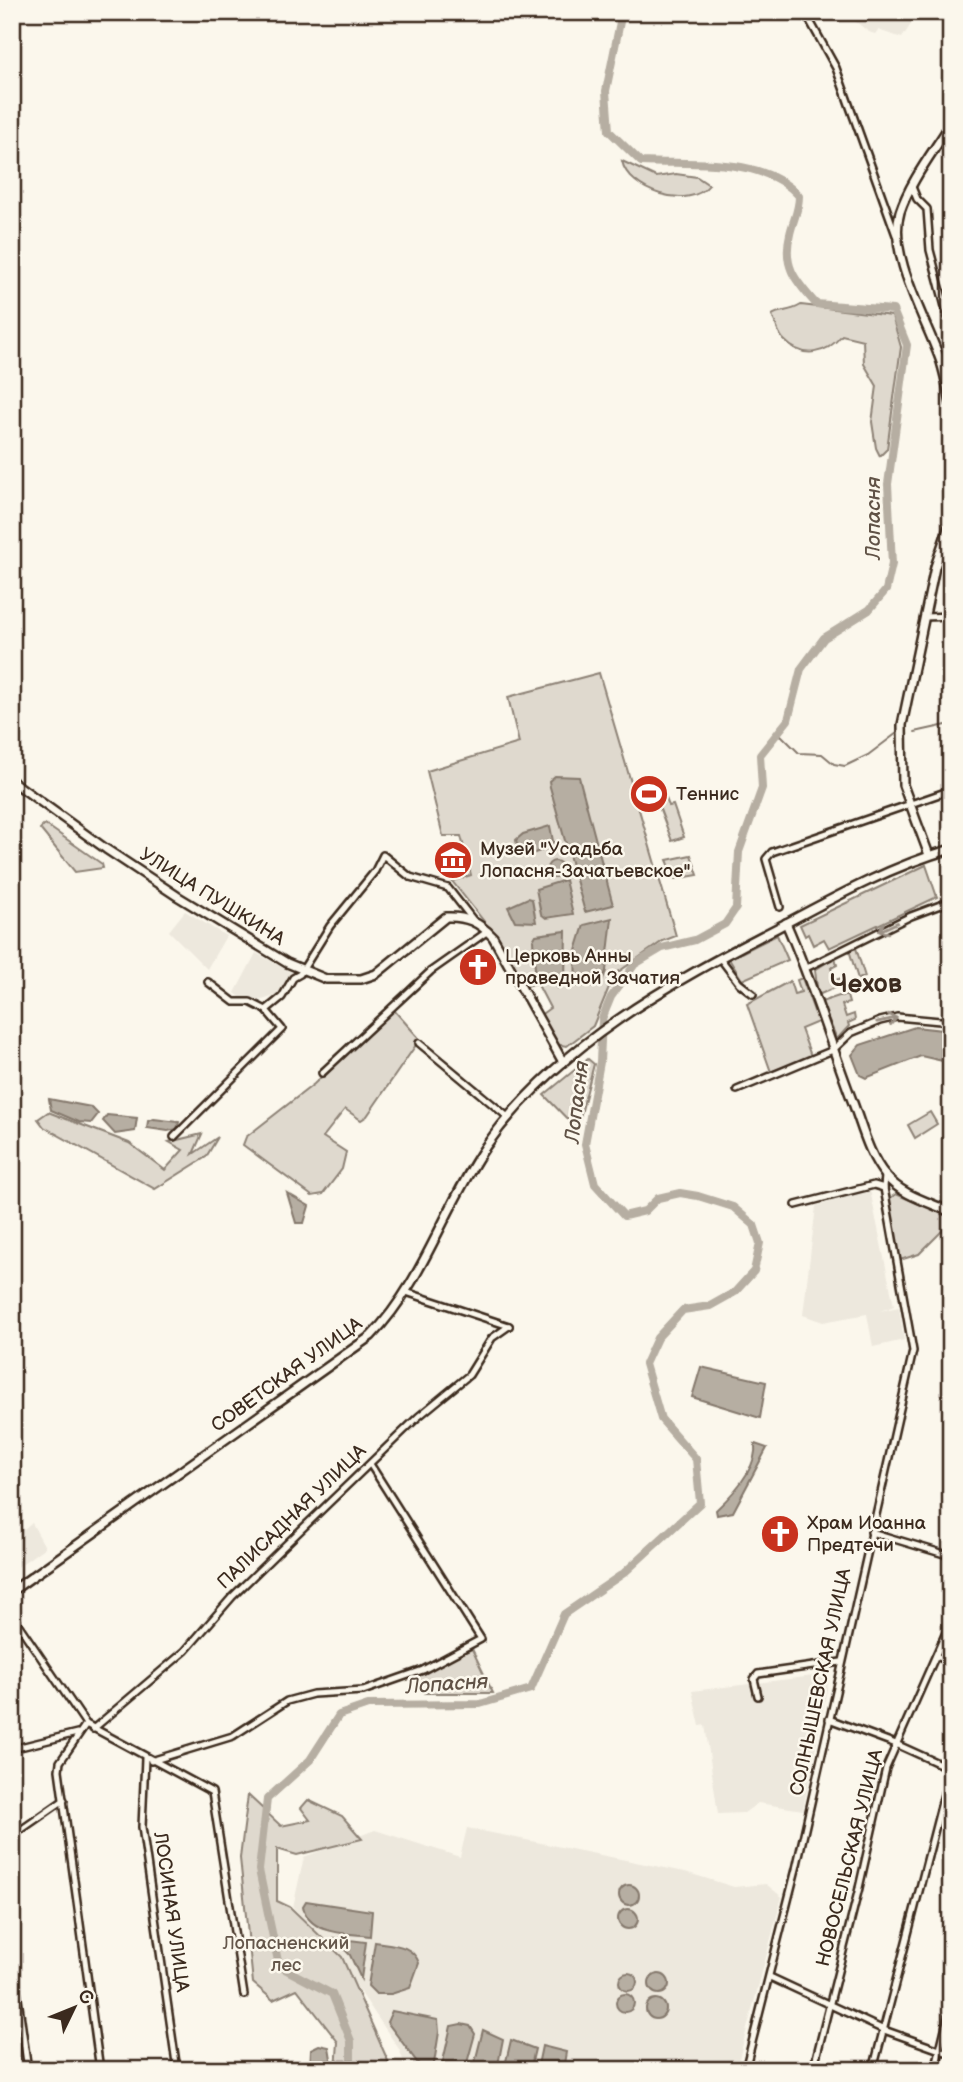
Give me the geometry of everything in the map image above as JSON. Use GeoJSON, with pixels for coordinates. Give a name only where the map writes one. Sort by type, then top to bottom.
{"type":"FeatureCollection","features":[{"type":"Feature","properties":{"kind":"main road"},"geometry":{"type":"LineString","coordinates":[[951,123],[912,187],[901,212],[896,236],[941,364],[951,403]]}},
{"type":"Feature","properties":{"kind":"main road"},"geometry":{"type":"LineString","coordinates":[[929,855],[908,803],[901,772],[902,724],[935,567],[951,520]]}},
{"type":"Feature","properties":{"kind":"main road","name":"УЛИЦА ПУШКИНА"},"geometry":{"type":"LineString","coordinates":[[12,781],[106,849],[246,939],[301,970],[326,979],[361,979],[391,963],[446,916],[472,920]]}},
{"type":"Feature","properties":{"kind":"main road","name":"СОВЕТСКАЯ УЛИЦА"},"geometry":{"type":"LineString","coordinates":[[12,1591],[371,1336],[389,1317],[406,1292],[471,1169],[509,1118],[563,1062],[639,1006],[720,957],[885,872],[951,849]]}},
{"type":"Feature","properties":{"kind":"main road"},"geometry":{"type":"LineString","coordinates":[[472,920],[488,931],[563,1062]]}},
{"type":"Feature","properties":{"kind":"main road"},"geometry":{"type":"LineString","coordinates":[[786,923],[806,968],[832,1050],[870,1148],[885,1176],[900,1190],[951,1212]]}},
{"type":"Feature","properties":{"kind":"street"},"geometry":{"type":"LineString","coordinates":[[805,12],[836,68],[896,236]]}},
{"type":"Feature","properties":{"kind":"street"},"geometry":{"type":"LineString","coordinates":[[912,187],[917,199],[927,209],[930,250],[951,329]]}},
{"type":"Feature","properties":{"kind":"street"},"geometry":{"type":"LineString","coordinates":[[925,617],[951,616]]}},
{"type":"Feature","properties":{"kind":"street"},"geometry":{"type":"LineString","coordinates":[[780,907],[766,859],[772,852],[951,790]]}},
{"type":"Feature","properties":{"kind":"street"},"geometry":{"type":"LineString","coordinates":[[265,1010],[282,998],[383,855],[410,877],[448,888],[472,920]]}},
{"type":"Feature","properties":{"kind":"street"},"geometry":{"type":"LineString","coordinates":[[806,968],[900,922],[951,901]]}},
{"type":"Feature","properties":{"kind":"street"},"geometry":{"type":"LineString","coordinates":[[321,1073],[431,971],[488,931]]}},
{"type":"Feature","properties":{"kind":"street"},"geometry":{"type":"LineString","coordinates":[[720,957],[739,983],[753,994]]}},
{"type":"Feature","properties":{"kind":"street"},"geometry":{"type":"LineString","coordinates":[[174,1137],[282,1029],[265,1010],[250,1002],[234,1002],[208,982]]}},
{"type":"Feature","properties":{"kind":"street"},"geometry":{"type":"LineString","coordinates":[[737,1090],[832,1050],[851,1033],[880,1021],[897,1017],[951,1022]]}},
{"type":"Feature","properties":{"kind":"street"},"geometry":{"type":"LineString","coordinates":[[419,1044],[509,1118]]}},
{"type":"Feature","properties":{"kind":"street","name":"СОЛНЫШЕВСКАЯ УЛИЦА"},"geometry":{"type":"LineString","coordinates":[[745,2070],[770,1977],[913,1350],[884,1188],[885,1176]]}},
{"type":"Feature","properties":{"kind":"street"},"geometry":{"type":"LineString","coordinates":[[796,1205],[874,1185],[884,1188]]}},
{"type":"Feature","properties":{"kind":"street","name":"ПАЛИСАДНАЯ УЛИЦА"},"geometry":{"type":"LineString","coordinates":[[93,1728],[185,1651],[232,1597],[418,1417],[469,1375],[492,1338],[509,1326],[406,1292]]}},
{"type":"Feature","properties":{"kind":"street"},"geometry":{"type":"LineString","coordinates":[[148,1759],[233,1736],[287,1701],[313,1693],[363,1690],[423,1670],[481,1639],[370,1464]]}},
{"type":"Feature","properties":{"kind":"street"},"geometry":{"type":"LineString","coordinates":[[871,1532],[951,1556]]}},
{"type":"Feature","properties":{"kind":"street"},"geometry":{"type":"LineString","coordinates":[[12,1615],[86,1724],[212,1792],[244,1995]]}},
{"type":"Feature","properties":{"kind":"street","name":"НОВОСЕЛЬСКАЯ УЛИЦА"},"geometry":{"type":"LineString","coordinates":[[813,2070],[886,1768],[951,1622]]}},
{"type":"Feature","properties":{"kind":"street"},"geometry":{"type":"LineString","coordinates":[[936,1656],[951,1662]]}},
{"type":"Feature","properties":{"kind":"street"},"geometry":{"type":"LineString","coordinates":[[758,1696],[754,1679],[758,1674],[841,1662]]}},
{"type":"Feature","properties":{"kind":"street"},"geometry":{"type":"LineString","coordinates":[[829,1720],[896,1744],[951,1768],[873,2070]]}},
{"type":"Feature","properties":{"kind":"street"},"geometry":{"type":"LineString","coordinates":[[86,1724],[60,1762],[100,2070]]}},
{"type":"Feature","properties":{"kind":"street"},"geometry":{"type":"LineString","coordinates":[[12,1749],[79,1733]]}},
{"type":"Feature","properties":{"kind":"street","name":"ЛОСИНАЯ УЛИЦА"},"geometry":{"type":"LineString","coordinates":[[148,1759],[142,1827],[177,2070]]}},
{"type":"Feature","properties":{"kind":"street"},"geometry":{"type":"LineString","coordinates":[[12,1836],[64,1800]]}},
{"type":"Feature","properties":{"kind":"street"},"geometry":{"type":"LineString","coordinates":[[12,1956],[29,2070]]}},
{"type":"Feature","properties":{"kind":"street"},"geometry":{"type":"LineString","coordinates":[[770,1977],[884,2029],[951,2054]]}},
{"type":"Feature","properties":{"kind":"street"},"geometry":{"type":"LineString","coordinates":[[935,2070],[951,2004]]}},
{"type":"Feature","properties":{"kind":"shaded area"},"geometry":{"type":"Polygon","coordinates":[[[843,12],[919,12],[902,38],[878,30],[875,34],[869,32],[843,12]]]}},
{"type":"Feature","properties":{"kind":"shaded area"},"geometry":{"type":"Polygon","coordinates":[[[555,776],[579,777],[613,905],[585,912],[550,787],[549,781],[555,776]]]}},
{"type":"Feature","properties":{"kind":"shaded area"},"geometry":{"type":"Polygon","coordinates":[[[550,826],[554,846],[529,855],[518,853],[516,840],[523,834],[550,826]]]}},
{"type":"Feature","properties":{"kind":"shaded area"},"geometry":{"type":"Polygon","coordinates":[[[552,861],[558,861],[563,869],[561,875],[552,877],[547,872],[547,866],[552,861]]]}},
{"type":"Feature","properties":{"kind":"shaded area"},"geometry":{"type":"Polygon","coordinates":[[[565,880],[573,914],[546,918],[541,914],[536,889],[565,880]]]}},
{"type":"Feature","properties":{"kind":"shaded area"},"geometry":{"type":"Polygon","coordinates":[[[528,898],[532,899],[536,922],[515,921],[508,907],[528,898]]]}},
{"type":"Feature","properties":{"kind":"shaded area"},"geometry":{"type":"Polygon","coordinates":[[[185,911],[226,936],[207,969],[169,931],[185,911]]]}},
{"type":"Feature","properties":{"kind":"shaded area"},"geometry":{"type":"Polygon","coordinates":[[[612,918],[606,971],[600,986],[576,986],[575,954],[584,925],[612,918]]]}},
{"type":"Feature","properties":{"kind":"shaded area"},"geometry":{"type":"Polygon","coordinates":[[[566,931],[565,982],[558,988],[548,977],[539,978],[535,969],[533,940],[536,935],[566,931]]]}},
{"type":"Feature","properties":{"kind":"shaded area"},"geometry":{"type":"Polygon","coordinates":[[[256,953],[293,973],[278,995],[262,1000],[240,997],[235,993],[256,953]]]}},
{"type":"Feature","properties":{"kind":"shaded area"},"geometry":{"type":"Polygon","coordinates":[[[915,1027],[951,1031],[951,1063],[921,1056],[866,1078],[860,1075],[852,1055],[860,1045],[915,1027]]]}},
{"type":"Feature","properties":{"kind":"shaded area"},"geometry":{"type":"Polygon","coordinates":[[[49,1099],[91,1107],[98,1114],[91,1123],[79,1122],[51,1110],[49,1099]]]}},
{"type":"Feature","properties":{"kind":"shaded area"},"geometry":{"type":"Polygon","coordinates":[[[107,1115],[137,1118],[135,1131],[115,1134],[103,1121],[107,1115]]]}},
{"type":"Feature","properties":{"kind":"shaded area"},"geometry":{"type":"Polygon","coordinates":[[[154,1119],[179,1122],[177,1129],[168,1131],[147,1128],[148,1121],[154,1119]]]}},
{"type":"Feature","properties":{"kind":"shaded area"},"geometry":{"type":"Polygon","coordinates":[[[870,1190],[894,1306],[880,1311],[899,1307],[904,1340],[873,1347],[867,1314],[823,1322],[803,1315],[816,1206],[870,1190]]]}},
{"type":"Feature","properties":{"kind":"shaded area"},"geometry":{"type":"Polygon","coordinates":[[[287,1193],[309,1206],[304,1223],[296,1223],[287,1193]]]}},
{"type":"Feature","properties":{"kind":"shaded area"},"geometry":{"type":"Polygon","coordinates":[[[701,1367],[766,1382],[760,1418],[692,1397],[701,1367]]]}},
{"type":"Feature","properties":{"kind":"shaded area"},"geometry":{"type":"Polygon","coordinates":[[[755,1444],[767,1448],[733,1512],[717,1515],[716,1510],[736,1489],[748,1471],[755,1453],[755,1444]]]}},
{"type":"Feature","properties":{"kind":"shaded area"},"geometry":{"type":"Polygon","coordinates":[[[12,1506],[24,1530],[32,1523],[45,1547],[12,1571],[12,1506]]]}},
{"type":"Feature","properties":{"kind":"shaded area"},"geometry":{"type":"Polygon","coordinates":[[[830,1674],[803,1810],[758,1803],[744,1813],[718,1814],[705,1725],[700,1726],[692,1691],[830,1674]]]}},
{"type":"Feature","properties":{"kind":"shaded area"},"geometry":{"type":"Polygon","coordinates":[[[467,1828],[685,1872],[734,1887],[766,1884],[782,1897],[736,2070],[407,2070],[399,2049],[338,1959],[293,1907],[304,1857],[375,1830],[460,1857],[467,1828]]]}},
{"type":"Feature","properties":{"kind":"shaded area"},"geometry":{"type":"Polygon","coordinates":[[[629,1885],[636,1888],[639,1895],[636,1902],[629,1905],[622,1902],[619,1895],[622,1888],[629,1885]]]}},
{"type":"Feature","properties":{"kind":"shaded area"},"geometry":{"type":"Polygon","coordinates":[[[306,1901],[372,1911],[370,1936],[330,1931],[312,1923],[303,1906],[306,1901]]]}},
{"type":"Feature","properties":{"kind":"shaded area"},"geometry":{"type":"Polygon","coordinates":[[[628,1909],[635,1912],[638,1919],[635,1926],[628,1929],[621,1926],[618,1919],[621,1912],[628,1909]]]}},
{"type":"Feature","properties":{"kind":"shaded area"},"geometry":{"type":"Polygon","coordinates":[[[334,1938],[366,1942],[361,1979],[350,1955],[334,1938]]]}},
{"type":"Feature","properties":{"kind":"shaded area"},"geometry":{"type":"Polygon","coordinates":[[[375,1942],[401,1946],[416,1957],[419,1963],[410,1988],[391,1994],[376,1994],[368,1986],[375,1942]]]}},
{"type":"Feature","properties":{"kind":"shaded area"},"geometry":{"type":"Polygon","coordinates":[[[628,1973],[634,1976],[637,1982],[634,1988],[628,1991],[622,1988],[619,1982],[622,1976],[628,1973]]]}},
{"type":"Feature","properties":{"kind":"shaded area"},"geometry":{"type":"Polygon","coordinates":[[[659,1974],[666,1977],[669,1984],[666,1991],[659,1994],[652,1991],[649,1984],[652,1977],[659,1974]]]}},
{"type":"Feature","properties":{"kind":"shaded area"},"geometry":{"type":"Polygon","coordinates":[[[625,1994],[631,1997],[634,2003],[631,2009],[625,2012],[619,2009],[616,2003],[619,1997],[625,1994]]]}},
{"type":"Feature","properties":{"kind":"shaded area"},"geometry":{"type":"Polygon","coordinates":[[[656,1999],[663,2002],[666,2009],[663,2016],[656,2019],[649,2016],[646,2009],[649,2002],[656,1999]]]}},
{"type":"Feature","properties":{"kind":"shaded area"},"geometry":{"type":"Polygon","coordinates":[[[392,2011],[438,2020],[439,2032],[433,2070],[423,2070],[387,2022],[392,2011]]]}},
{"type":"Feature","properties":{"kind":"shaded area"},"geometry":{"type":"Polygon","coordinates":[[[451,2026],[470,2026],[475,2034],[465,2070],[441,2070],[451,2026]]]}},
{"type":"Feature","properties":{"kind":"shaded area"},"geometry":{"type":"Polygon","coordinates":[[[483,2030],[503,2039],[497,2070],[473,2070],[483,2030]]]}},
{"type":"Feature","properties":{"kind":"shaded area"},"geometry":{"type":"Polygon","coordinates":[[[511,2040],[535,2049],[530,2070],[504,2070],[511,2040]]]}},
{"type":"Feature","properties":{"kind":"shaded area"},"geometry":{"type":"Polygon","coordinates":[[[319,2045],[329,2047],[333,2070],[310,2070],[311,2049],[319,2045]]]}},
{"type":"Feature","properties":{"kind":"shaded area"},"geometry":{"type":"Polygon","coordinates":[[[542,2046],[566,2052],[563,2070],[537,2070],[542,2046]]]}},
{"type":"Feature","properties":{"kind":"green space"},"geometry":{"type":"Polygon","coordinates":[[[622,161],[656,177],[676,174],[697,177],[709,185],[700,193],[688,196],[660,194],[635,181],[622,161]]]}},
{"type":"Feature","properties":{"kind":"green space"},"geometry":{"type":"Polygon","coordinates":[[[801,305],[892,316],[901,347],[887,449],[880,456],[872,422],[877,386],[864,364],[863,340],[842,335],[829,347],[814,352],[791,346],[780,335],[772,315],[801,305]]]}},
{"type":"Feature","properties":{"kind":"green space"},"geometry":{"type":"Polygon","coordinates":[[[599,673],[676,936],[663,941],[614,975],[593,1026],[567,1046],[554,1044],[539,1016],[550,1008],[537,983],[523,987],[490,929],[452,881],[471,875],[461,836],[443,836],[427,771],[519,743],[508,697],[599,673]]]}},
{"type":"Feature","properties":{"kind":"green space"},"geometry":{"type":"Polygon","coordinates":[[[660,783],[669,806],[673,805],[684,837],[672,841],[656,799],[647,802],[642,789],[660,783]]]}},
{"type":"Feature","properties":{"kind":"green space"},"geometry":{"type":"Polygon","coordinates":[[[45,824],[102,864],[103,868],[75,872],[40,829],[45,824]]]}},
{"type":"Feature","properties":{"kind":"green space"},"geometry":{"type":"Polygon","coordinates":[[[691,855],[698,875],[675,879],[667,860],[691,855]]]}},
{"type":"Feature","properties":{"kind":"green space"},"geometry":{"type":"Polygon","coordinates":[[[926,865],[937,897],[829,948],[824,939],[813,945],[808,934],[805,936],[800,925],[926,865]]]}},
{"type":"Feature","properties":{"kind":"green space"},"geometry":{"type":"Polygon","coordinates":[[[777,935],[788,960],[742,980],[729,959],[777,935]]]}},
{"type":"Feature","properties":{"kind":"green space"},"geometry":{"type":"Polygon","coordinates":[[[856,948],[865,977],[858,979],[849,950],[856,948]]]}},
{"type":"Feature","properties":{"kind":"green space"},"geometry":{"type":"Polygon","coordinates":[[[835,957],[837,965],[831,968],[835,980],[842,978],[844,984],[818,995],[815,970],[835,957]]]}},
{"type":"Feature","properties":{"kind":"green space"},"geometry":{"type":"Polygon","coordinates":[[[802,978],[818,1022],[801,1029],[811,1056],[771,1072],[747,1004],[790,981],[794,994],[801,992],[797,980],[802,978]]]}},
{"type":"Feature","properties":{"kind":"green space"},"geometry":{"type":"Polygon","coordinates":[[[847,996],[849,1003],[842,1005],[846,1017],[854,1014],[855,1020],[848,1023],[849,1026],[837,1039],[821,1002],[847,996]]]}},
{"type":"Feature","properties":{"kind":"green space"},"geometry":{"type":"Polygon","coordinates":[[[393,1009],[418,1037],[418,1042],[367,1116],[361,1120],[345,1109],[323,1137],[346,1152],[342,1169],[323,1194],[312,1196],[243,1145],[246,1137],[314,1084],[393,1009]]]}},
{"type":"Feature","properties":{"kind":"green space"},"geometry":{"type":"Polygon","coordinates":[[[588,1059],[594,1064],[577,1129],[544,1095],[588,1059]]]}},
{"type":"Feature","properties":{"kind":"green space"},"geometry":{"type":"Polygon","coordinates":[[[48,1112],[129,1143],[165,1170],[183,1150],[169,1142],[202,1134],[193,1154],[218,1137],[206,1157],[155,1189],[44,1127],[38,1119],[48,1112]]]}},
{"type":"Feature","properties":{"kind":"green space"},"geometry":{"type":"Polygon","coordinates":[[[930,1112],[937,1124],[915,1138],[908,1125],[930,1112]]]}},
{"type":"Feature","properties":{"kind":"green space"},"geometry":{"type":"Polygon","coordinates":[[[896,1194],[949,1217],[951,1222],[919,1254],[900,1260],[889,1199],[896,1194]]]}},
{"type":"Feature","properties":{"kind":"green space"},"geometry":{"type":"Polygon","coordinates":[[[472,1649],[493,1693],[425,1693],[416,1674],[472,1649]]]}},
{"type":"Feature","properties":{"kind":"green space","name":"Лопасненский лес"},"geometry":{"type":"Polygon","coordinates":[[[248,1795],[281,1826],[310,1820],[301,1808],[308,1800],[342,1816],[362,1839],[297,1855],[277,1849],[277,1901],[290,1907],[342,1957],[392,2070],[336,2070],[338,2042],[297,1989],[273,2000],[253,1983],[240,1858],[248,1795]]]}},
{"type":"Feature","properties":{"kind":"waterway","name":"Лопасня"},"geometry":{"type":"LineString","coordinates":[[351,2070],[351,2041],[332,1994],[279,1966],[259,1870],[267,1799],[310,1760],[339,1715],[368,1705],[480,1704],[531,1689],[564,1614],[624,1573],[700,1503],[696,1459],[661,1419],[645,1364],[657,1338],[683,1310],[710,1306],[735,1292],[754,1271],[760,1243],[754,1225],[733,1207],[680,1193],[658,1198],[645,1211],[624,1216],[595,1184],[585,1144],[600,1062],[602,1019],[611,997],[635,964],[662,948],[695,940],[725,924],[736,908],[739,852],[762,788],[760,755],[788,720],[801,669],[824,638],[869,610],[886,590],[892,564],[888,484],[907,345],[893,310],[816,304],[809,296],[789,265],[788,246],[799,196],[784,183],[746,168],[704,163],[641,162],[609,131],[606,91],[622,12]]}},
{"type":"Feature","properties":{"kind":"waterway"},"geometry":{"type":"LineString","coordinates":[[915,732],[951,724]]}},
{"type":"Feature","properties":{"kind":"waterway"},"geometry":{"type":"LineString","coordinates":[[778,732],[799,753],[822,754],[834,764],[845,766],[868,755],[897,733]]}},
{"type":"Feature","properties":{"kind":"place","name":"Теннис"},"geometry":{"type":"Point","coordinates":[649,794]}},
{"type":"Feature","properties":{"kind":"place","name":"Музей \"Усадьба Лопасня-Зачатьевское\""},"geometry":{"type":"Point","coordinates":[453,860]}},
{"type":"Feature","properties":{"kind":"place","name":"Церковь Анны праведной Зачатия"},"geometry":{"type":"Point","coordinates":[478,967]}},
{"type":"Feature","properties":{"kind":"place","name":"Храм Иоанна Предтечи"},"geometry":{"type":"Point","coordinates":[780,1534]}},
{"type":"Feature","properties":{"kind":"district","name":"Чехов"},"geometry":{"type":"Point","coordinates":[866,984]}}]}
